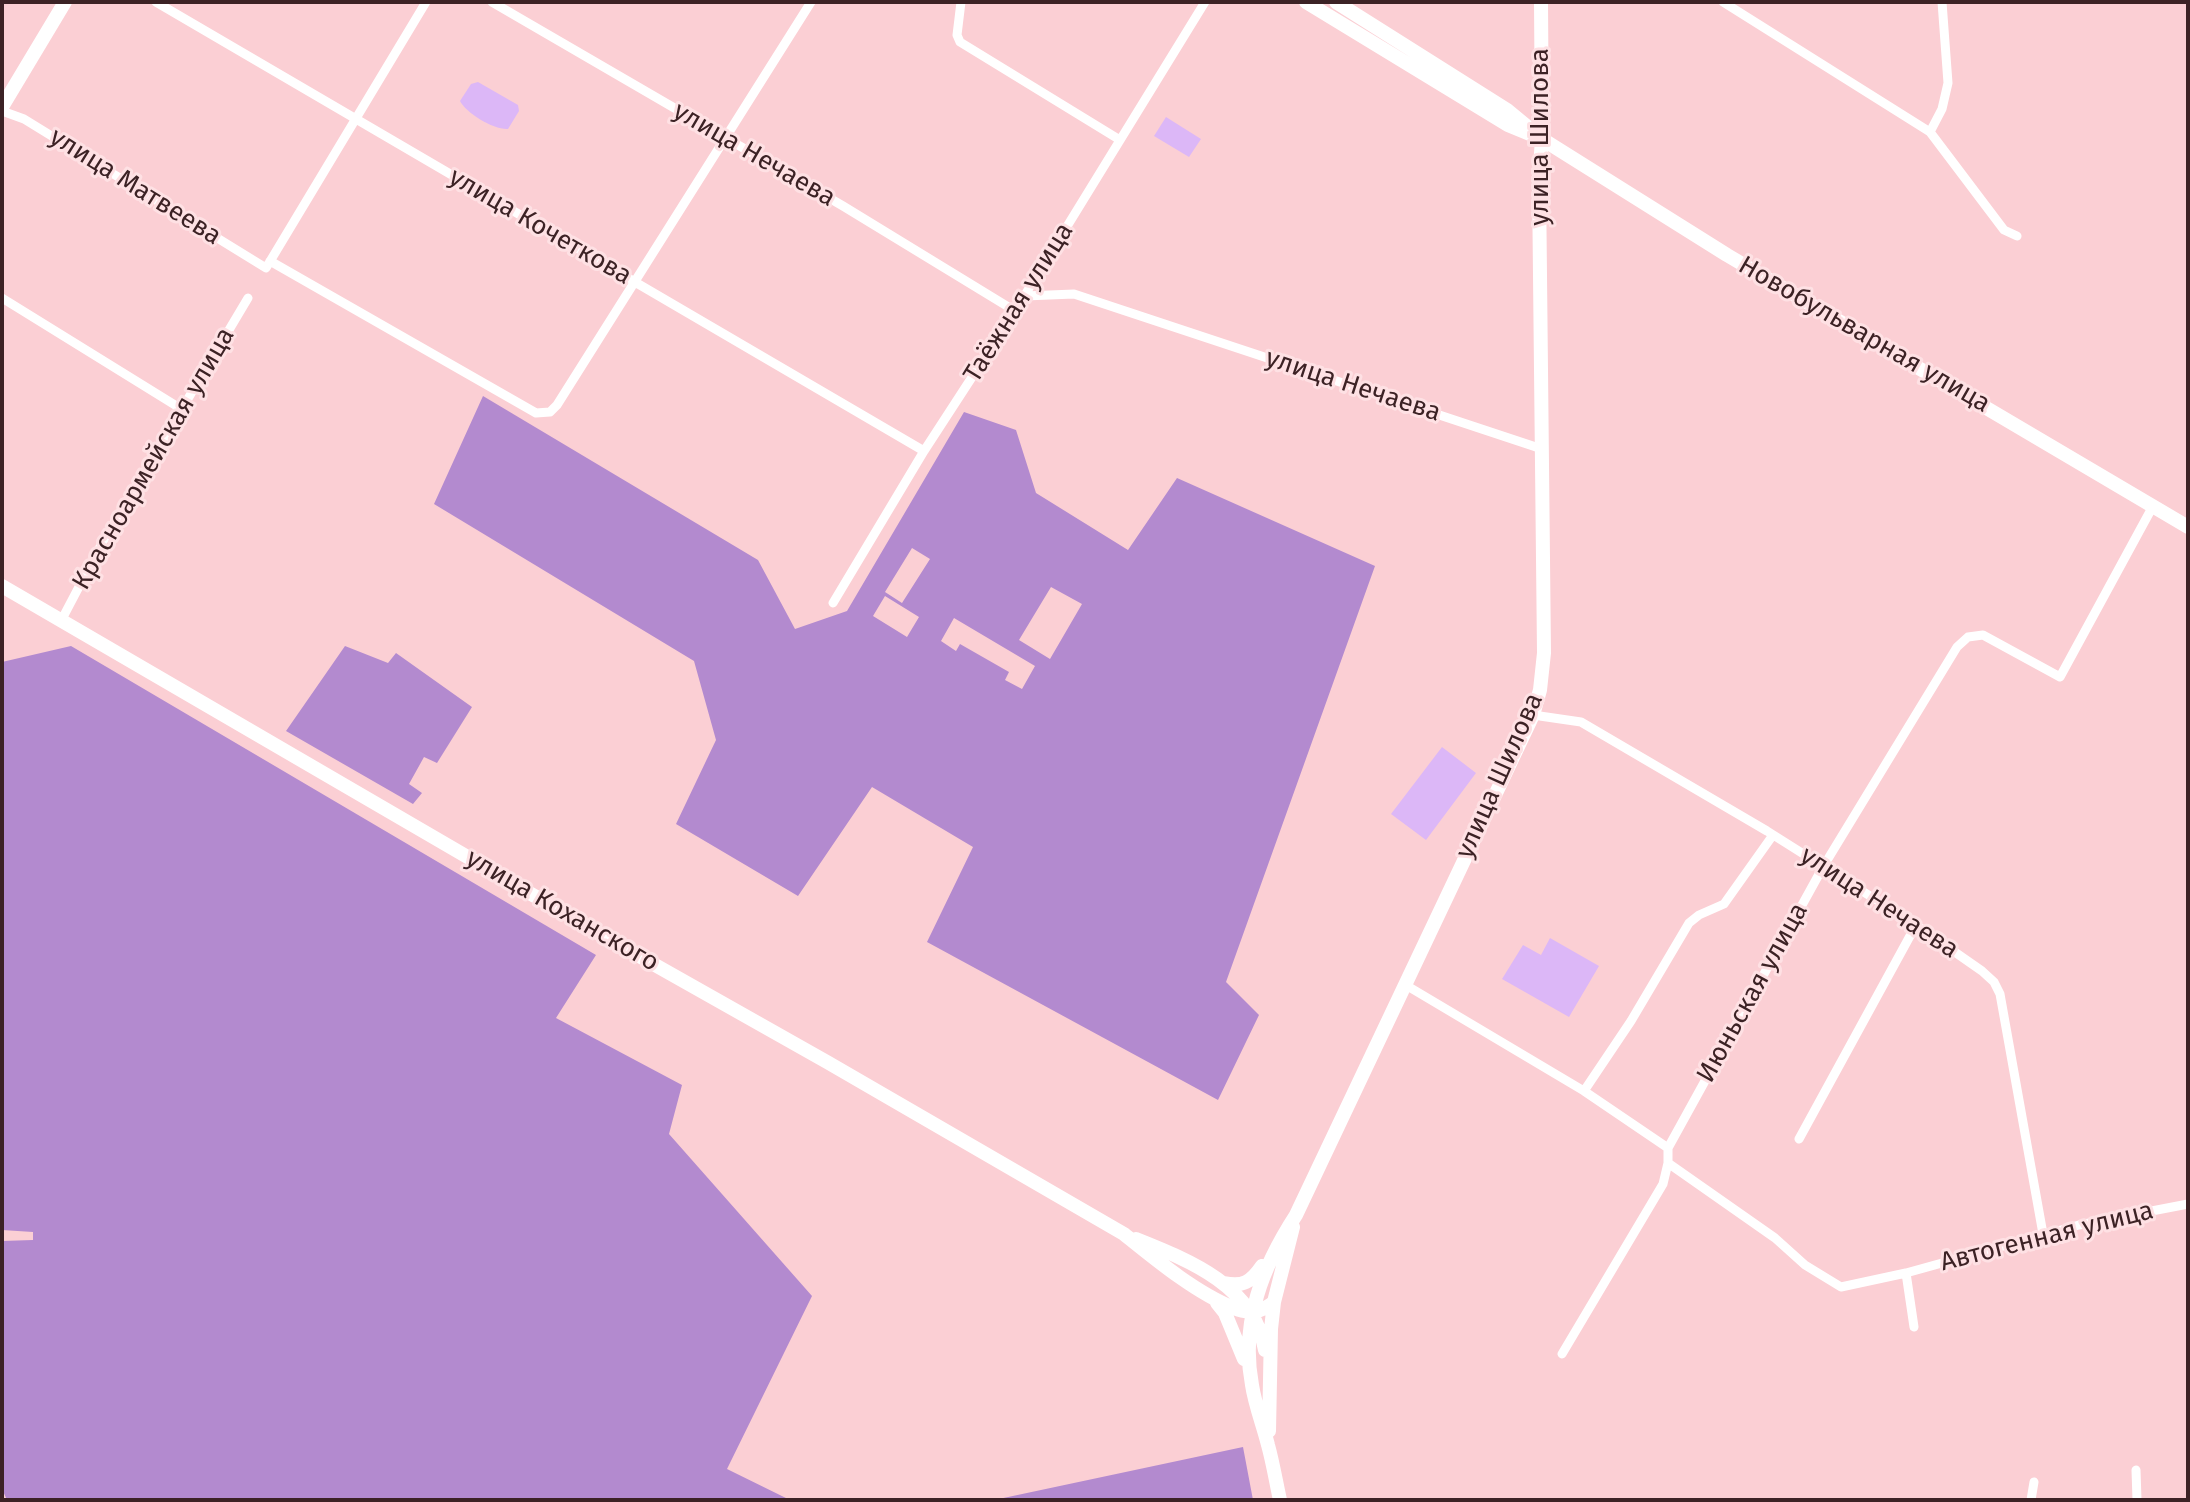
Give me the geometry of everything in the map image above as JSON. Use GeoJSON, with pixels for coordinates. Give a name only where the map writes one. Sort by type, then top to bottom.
{"type":"FeatureCollection","features":[{"type":"Feature","properties":{"kind":"main road"},"geometry":{"type":"LineString","coordinates":[[2,109],[65,2]]}},
{"type":"Feature","properties":{"kind":"main road","name":"Новобульварная улица"},"geometry":{"type":"LineString","coordinates":[[1306,2],[1508,125],[1542,139]]}},
{"type":"Feature","properties":{"kind":"main road","name":"Новобульварная улица"},"geometry":{"type":"LineString","coordinates":[[1336,2],[1507,110],[1542,139],[1727,255],[2188,527]]}},
{"type":"Feature","properties":{"kind":"main road","name":"улица Шилова"},"geometry":{"type":"LineString","coordinates":[[1280,1500],[1251,1384],[1249,1351],[1252,1312],[1262,1275],[1296,1215],[1533,715],[1540,690],[1544,653],[1539,181],[1542,139],[1541,2]]}},
{"type":"Feature","properties":{"kind":"main road","name":"улица Коханского"},"geometry":{"type":"LineString","coordinates":[[2,586],[580,923],[849,1074],[1124,1234]]}},
{"type":"Feature","properties":{"kind":"main road"},"geometry":{"type":"LineString","coordinates":[[1269,1447],[1274,1302],[1296,1215]]}},
{"type":"Feature","properties":{"kind":"main road"},"geometry":{"type":"LineString","coordinates":[[1124,1234],[1163,1250],[1239,1295],[1252,1312],[1262,1334],[1270,1382]]}},
{"type":"Feature","properties":{"kind":"main road"},"geometry":{"type":"LineString","coordinates":[[1124,1234],[1167,1269],[1234,1309],[1252,1312],[1268,1308],[1274,1302]]}},
{"type":"Feature","properties":{"kind":"main road"},"geometry":{"type":"LineString","coordinates":[[1222,1283],[1246,1284],[1274,1249]]}},
{"type":"Feature","properties":{"kind":"main road"},"geometry":{"type":"LineString","coordinates":[[1209,1294],[1225,1313],[1238,1339],[1251,1384]]}},
{"type":"Feature","properties":{"kind":"street","name":"улица Кочеткова"},"geometry":{"type":"LineString","coordinates":[[156,2],[924,451]]}},
{"type":"Feature","properties":{"kind":"street"},"geometry":{"type":"LineString","coordinates":[[268,265],[426,2]]}},
{"type":"Feature","properties":{"kind":"street","name":"улица Нечаева"},"geometry":{"type":"LineString","coordinates":[[492,2],[1015,311]]}},
{"type":"Feature","properties":{"kind":"street"},"geometry":{"type":"LineString","coordinates":[[633,282],[727,139],[811,2]]}},
{"type":"Feature","properties":{"kind":"street"},"geometry":{"type":"LineString","coordinates":[[961,2],[957,35],[960,42],[1120,140]]}},
{"type":"Feature","properties":{"kind":"street","name":"Таёжная улица"},"geometry":{"type":"LineString","coordinates":[[833,603],[924,451],[1025,296],[1205,2]]}},
{"type":"Feature","properties":{"kind":"street"},"geometry":{"type":"LineString","coordinates":[[1723,2],[1930,132],[2004,230],[2017,236]]}},
{"type":"Feature","properties":{"kind":"street"},"geometry":{"type":"LineString","coordinates":[[1930,132],[1942,109],[1948,83],[1942,2]]}},
{"type":"Feature","properties":{"kind":"street","name":"улица Матвеева"},"geometry":{"type":"LineString","coordinates":[[2,109],[24,119],[268,265],[536,413],[550,412],[557,405],[633,282]]}},
{"type":"Feature","properties":{"kind":"street","name":"улица Нечаева"},"geometry":{"type":"LineString","coordinates":[[1025,296],[1074,294],[1542,449]]}},
{"type":"Feature","properties":{"kind":"street"},"geometry":{"type":"LineString","coordinates":[[2,298],[183,410]]}},
{"type":"Feature","properties":{"kind":"street","name":"Красноармейская улица"},"geometry":{"type":"LineString","coordinates":[[61,621],[102,543],[248,298]]}},
{"type":"Feature","properties":{"kind":"street","name":"Июньская улица"},"geometry":{"type":"LineString","coordinates":[[1562,1354],[1663,1184],[1668,1148],[1823,867],[1957,647],[1968,637],[1983,635],[2060,677],[2153,506]]}},
{"type":"Feature","properties":{"kind":"street","name":"улица Нечаева"},"geometry":{"type":"LineString","coordinates":[[1533,715],[1581,722],[1773,835],[1916,925],[1994,982],[2000,994],[2043,1234]]}},
{"type":"Feature","properties":{"kind":"street"},"geometry":{"type":"LineString","coordinates":[[1584,1091],[1631,1021],[1689,923],[1724,904],[1773,835]]}},
{"type":"Feature","properties":{"kind":"street"},"geometry":{"type":"LineString","coordinates":[[1799,1139],[1916,925]]}},
{"type":"Feature","properties":{"kind":"street"},"geometry":{"type":"LineString","coordinates":[[1404,984],[1584,1091],[1668,1148]]}},
{"type":"Feature","properties":{"kind":"street","name":"Автогенная улица"},"geometry":{"type":"LineString","coordinates":[[1668,1163],[1775,1238],[1805,1265],[1841,1287],[1906,1273],[2043,1234],[2188,1204]]}},
{"type":"Feature","properties":{"kind":"street","name":"Автогенная улица"},"geometry":{"type":"LineString","coordinates":[[1906,1273],[1914,1327]]}},
{"type":"Feature","properties":{"kind":"street"},"geometry":{"type":"LineString","coordinates":[[2136,1470],[2137,1500]]}},
{"type":"Feature","properties":{"kind":"street"},"geometry":{"type":"LineString","coordinates":[[2031,1500],[2034,1482]]}},
{"type":"Feature","properties":{"kind":"shaded area"},"geometry":{"type":"Polygon","coordinates":[[[478,82],[518,105],[519,111],[508,129],[481,120],[460,101],[471,84],[478,82]]]}},
{"type":"Feature","properties":{"kind":"shaded area"},"geometry":{"type":"Polygon","coordinates":[[[1166,117],[1201,139],[1189,157],[1154,136],[1166,117]]]}},
{"type":"Feature","properties":{"kind":"shaded area"},"geometry":{"type":"Polygon","coordinates":[[[483,396],[758,560],[795,629],[847,611],[964,412],[1016,430],[1036,493],[1128,550],[1177,478],[1375,566],[1226,982],[1259,1015],[1218,1100],[927,942],[973,847],[872,787],[798,896],[676,824],[716,740],[694,661],[434,504],[483,396]],[[912,548],[885,592],[902,603],[930,559],[912,548]],[[1051,587],[1019,640],[1050,659],[1082,604],[1051,587]],[[885,596],[873,616],[907,637],[919,617],[885,596]],[[954,618],[941,641],[956,651],[960,644],[1009,672],[1005,680],[1022,689],[1035,666],[954,618]]]}},
{"type":"Feature","properties":{"kind":"shaded area"},"geometry":{"type":"Polygon","coordinates":[[[71,646],[596,955],[556,1018],[682,1085],[669,1134],[812,1296],[727,1469],[790,1500],[7,1500],[2,1489],[2,1241],[33,1240],[33,1232],[2,1230],[2,662],[71,646]]]}},
{"type":"Feature","properties":{"kind":"shaded area"},"geometry":{"type":"Polygon","coordinates":[[[345,646],[388,663],[396,653],[472,707],[437,763],[424,757],[409,784],[422,793],[413,804],[286,731],[345,646]]]}},
{"type":"Feature","properties":{"kind":"shaded area"},"geometry":{"type":"Polygon","coordinates":[[[1442,747],[1476,773],[1426,840],[1391,814],[1442,747]]]}},
{"type":"Feature","properties":{"kind":"shaded area"},"geometry":{"type":"Polygon","coordinates":[[[1550,938],[1599,966],[1569,1017],[1502,979],[1523,945],[1541,955],[1550,938]]]}},
{"type":"Feature","properties":{"kind":"shaded area"},"geometry":{"type":"Polygon","coordinates":[[[1243,1447],[1253,1500],[994,1500],[1243,1447]]]}}]}
